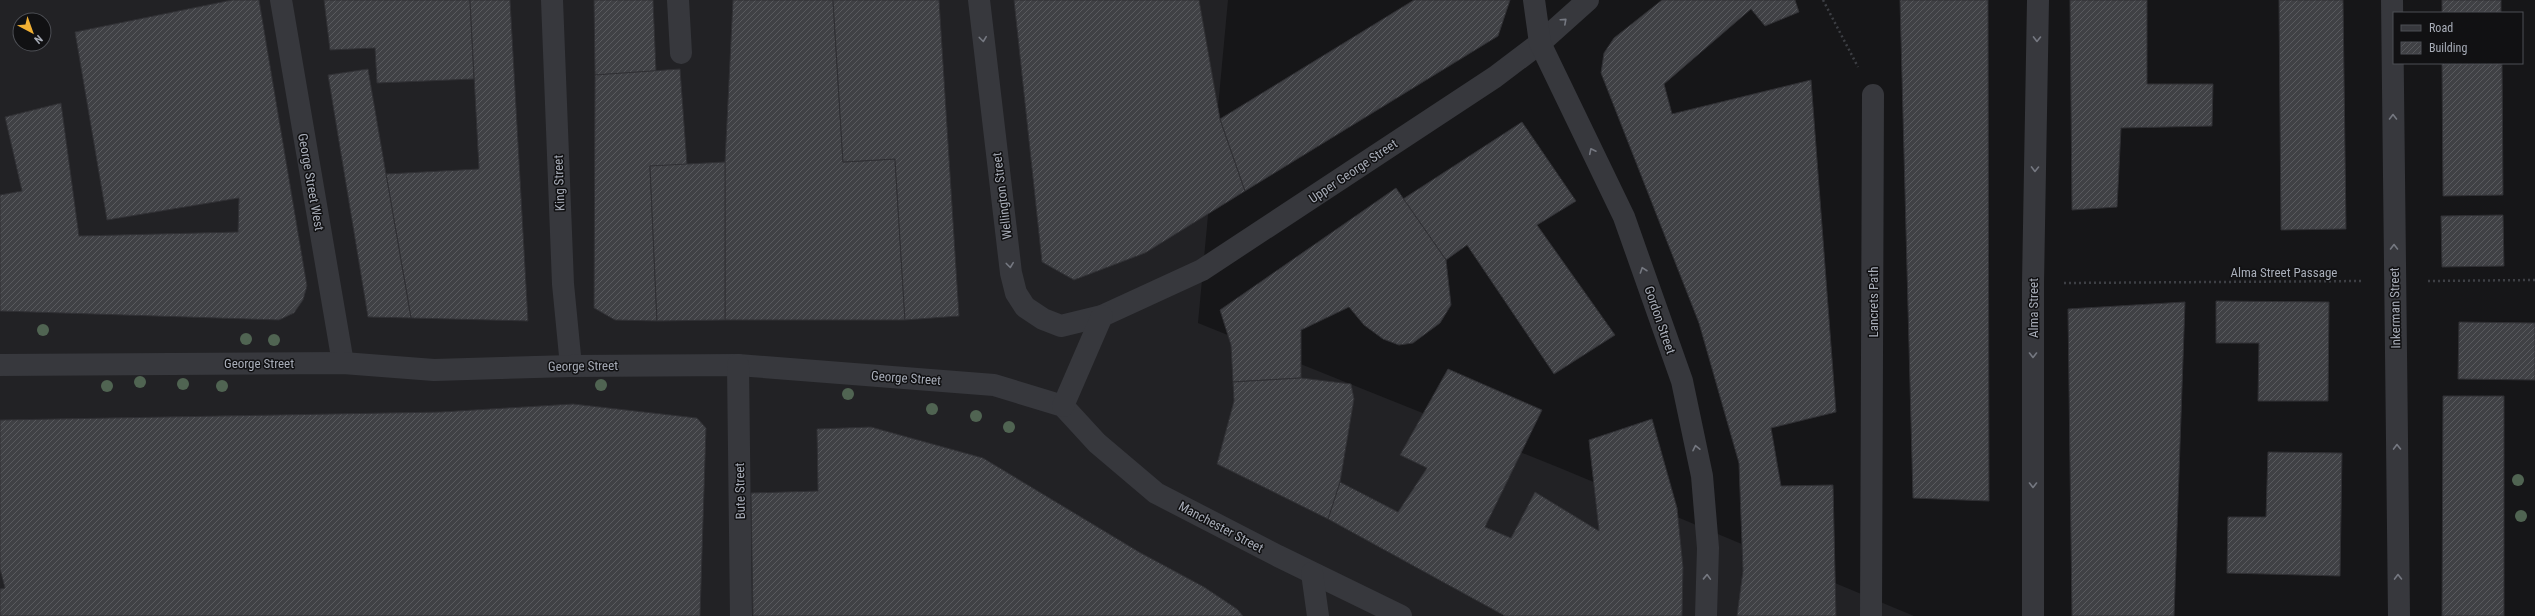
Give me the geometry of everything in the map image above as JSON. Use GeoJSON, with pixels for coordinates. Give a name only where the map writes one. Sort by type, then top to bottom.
{"type":"FeatureCollection","features":[{"type":"Feature","properties":{"kind":"street","name":"George Street West"},"geometry":{"type":"LineString","coordinates":[[281,0],[343,363]]}},
{"type":"Feature","properties":{"kind":"street","name":"King Street"},"geometry":{"type":"LineString","coordinates":[[552,0],[563,284],[571,366]]}},
{"type":"Feature","properties":{"kind":"street"},"geometry":{"type":"LineString","coordinates":[[678,0],[681,53]]}},
{"type":"Feature","properties":{"kind":"street","name":"Wellington Street"},"geometry":{"type":"LineString","coordinates":[[979,0],[1011,274],[1016,293],[1025,307],[1042,319],[1061,326],[1102,316]]}},
{"type":"Feature","properties":{"kind":"street","name":"Gordon Street"},"geometry":{"type":"LineString","coordinates":[[1534,0],[1540,43],[1624,217],[1682,381],[1702,476],[1708,548],[1706,616]]}},
{"type":"Feature","properties":{"kind":"street","name":"Upper George Street"},"geometry":{"type":"LineString","coordinates":[[1102,316],[1202,270],[1241,246],[1495,77],[1540,43],[1588,0]]}},
{"type":"Feature","properties":{"kind":"street","name":"Alma Street"},"geometry":{"type":"LineString","coordinates":[[2033,616],[2033,283],[2038,0]]}},
{"type":"Feature","properties":{"kind":"street","name":"Inkerman Street"},"geometry":{"type":"LineString","coordinates":[[2392,0],[2399,616]]}},
{"type":"Feature","properties":{"kind":"street","name":"Lancrets Path"},"geometry":{"type":"LineString","coordinates":[[1871,616],[1873,96]]}},
{"type":"Feature","properties":{"kind":"street"},"geometry":{"type":"LineString","coordinates":[[1063,406],[1102,316]]}},
{"type":"Feature","properties":{"kind":"street","name":"George Street"},"geometry":{"type":"LineString","coordinates":[[0,365],[343,363],[434,370],[571,366],[738,365],[994,385],[1063,406]]}},
{"type":"Feature","properties":{"kind":"street","name":"Bute Street"},"geometry":{"type":"LineString","coordinates":[[738,365],[741,616]]}},
{"type":"Feature","properties":{"kind":"street","name":"Manchester Street"},"geometry":{"type":"LineString","coordinates":[[1063,406],[1097,443],[1156,493],[1312,573],[1401,616]]}},
{"type":"Feature","properties":{"kind":"street"},"geometry":{"type":"LineString","coordinates":[[1312,573],[1318,616]]}},
{"type":"Feature","properties":{"kind":"path"},"geometry":{"type":"LineString","coordinates":[[1823,0],[1873,96]]}},
{"type":"Feature","properties":{"kind":"path","name":"Alma Street Passage"},"geometry":{"type":"LineString","coordinates":[[2033,283],[2535,280]]}},
{"type":"Feature","properties":{"kind":"shaded area"},"geometry":{"type":"Polygon","coordinates":[[[0,0],[1228,0],[1198,323],[1560,468],[1914,616],[0,616],[0,0]]]}},
{"type":"Feature","properties":{"kind":"building"},"geometry":{"type":"Polygon","coordinates":[[[232,0],[259,0],[307,286],[303,300],[294,313],[279,320],[0,311],[0,195],[22,191],[5,117],[61,103],[79,236],[238,232],[239,198],[107,220],[75,32],[232,0]]]}},
{"type":"Feature","properties":{"kind":"building"},"geometry":{"type":"Polygon","coordinates":[[[324,0],[470,0],[474,79],[377,83],[375,48],[330,50],[324,0]]]}},
{"type":"Feature","properties":{"kind":"building"},"geometry":{"type":"Polygon","coordinates":[[[470,0],[510,0],[528,321],[411,318],[386,174],[479,169],[470,0]]]}},
{"type":"Feature","properties":{"kind":"building"},"geometry":{"type":"Polygon","coordinates":[[[594,0],[653,0],[656,71],[595,75],[594,0]]]}},
{"type":"Feature","properties":{"kind":"building"},"geometry":{"type":"Polygon","coordinates":[[[733,0],[833,0],[843,162],[895,159],[905,320],[725,320],[725,162],[733,0]]]}},
{"type":"Feature","properties":{"kind":"building"},"geometry":{"type":"Polygon","coordinates":[[[833,0],[939,0],[959,316],[905,320],[895,159],[843,162],[833,0]]]}},
{"type":"Feature","properties":{"kind":"building"},"geometry":{"type":"Polygon","coordinates":[[[1014,0],[1199,0],[1220,119],[1245,191],[1145,253],[1074,280],[1042,262],[1014,0]]]}},
{"type":"Feature","properties":{"kind":"building"},"geometry":{"type":"Polygon","coordinates":[[[1414,0],[1510,0],[1498,36],[1245,191],[1220,119],[1414,0]]]}},
{"type":"Feature","properties":{"kind":"building"},"geometry":{"type":"Polygon","coordinates":[[[1662,0],[1795,0],[1799,12],[1765,26],[1751,9],[1664,84],[1672,114],[1811,80],[1836,412],[1771,428],[1781,486],[1833,485],[1836,616],[1737,616],[1743,571],[1739,463],[1699,323],[1601,73],[1604,53],[1614,38],[1662,0]]]}},
{"type":"Feature","properties":{"kind":"building"},"geometry":{"type":"Polygon","coordinates":[[[1900,0],[1988,0],[1989,501],[1913,498],[1900,0]]]}},
{"type":"Feature","properties":{"kind":"building"},"geometry":{"type":"Polygon","coordinates":[[[2070,0],[2147,0],[2147,84],[2213,84],[2212,126],[2121,128],[2117,207],[2072,210],[2070,0]]]}},
{"type":"Feature","properties":{"kind":"building"},"geometry":{"type":"Polygon","coordinates":[[[2279,0],[2343,0],[2346,229],[2281,230],[2279,0]]]}},
{"type":"Feature","properties":{"kind":"building"},"geometry":{"type":"Polygon","coordinates":[[[2442,0],[2501,0],[2501,12],[2442,12],[2442,0]]]}},
{"type":"Feature","properties":{"kind":"building"},"geometry":{"type":"Polygon","coordinates":[[[2442,64],[2502,64],[2503,195],[2443,196],[2442,64]]]}},
{"type":"Feature","properties":{"kind":"building"},"geometry":{"type":"Polygon","coordinates":[[[368,69],[411,318],[368,317],[328,75],[368,69]]]}},
{"type":"Feature","properties":{"kind":"building"},"geometry":{"type":"Polygon","coordinates":[[[680,69],[687,165],[650,166],[657,321],[615,320],[594,308],[595,75],[680,69]]]}},
{"type":"Feature","properties":{"kind":"building"},"geometry":{"type":"Polygon","coordinates":[[[1522,122],[1576,201],[1537,225],[1615,335],[1554,374],[1467,245],[1446,260],[1403,199],[1522,122]]]}},
{"type":"Feature","properties":{"kind":"building"},"geometry":{"type":"Polygon","coordinates":[[[725,162],[725,320],[657,321],[650,166],[725,162]]]}},
{"type":"Feature","properties":{"kind":"building"},"geometry":{"type":"Polygon","coordinates":[[[1396,188],[1446,260],[1451,305],[1440,323],[1413,343],[1399,345],[1383,339],[1364,325],[1349,307],[1301,330],[1301,378],[1233,382],[1231,345],[1220,310],[1396,188]]]}},
{"type":"Feature","properties":{"kind":"building"},"geometry":{"type":"Polygon","coordinates":[[[2503,215],[2504,266],[2442,267],[2441,216],[2503,215]]]}},
{"type":"Feature","properties":{"kind":"building"},"geometry":{"type":"Polygon","coordinates":[[[2216,301],[2329,302],[2328,401],[2258,401],[2259,343],[2216,343],[2216,301]]]}},
{"type":"Feature","properties":{"kind":"building"},"geometry":{"type":"Polygon","coordinates":[[[2185,302],[2174,616],[2072,616],[2068,309],[2185,302]]]}},
{"type":"Feature","properties":{"kind":"building"},"geometry":{"type":"Polygon","coordinates":[[[2459,322],[2535,323],[2535,380],[2458,379],[2459,322]]]}},
{"type":"Feature","properties":{"kind":"building"},"geometry":{"type":"Polygon","coordinates":[[[1448,369],[1542,410],[1485,527],[1511,538],[1535,492],[1599,531],[1589,440],[1652,419],[1677,508],[1683,567],[1682,616],[1505,616],[1328,519],[1340,482],[1398,512],[1427,468],[1400,455],[1448,369]]]}},
{"type":"Feature","properties":{"kind":"building"},"geometry":{"type":"Polygon","coordinates":[[[1301,378],[1351,384],[1354,399],[1340,482],[1328,519],[1217,464],[1234,401],[1233,382],[1301,378]]]}},
{"type":"Feature","properties":{"kind":"building"},"geometry":{"type":"Polygon","coordinates":[[[2443,396],[2504,396],[2504,616],[2442,616],[2443,396]]]}},
{"type":"Feature","properties":{"kind":"building"},"geometry":{"type":"Polygon","coordinates":[[[573,404],[697,418],[706,428],[700,616],[0,616],[0,589],[5,588],[0,569],[0,420],[441,412],[573,404]]]}},
{"type":"Feature","properties":{"kind":"building"},"geometry":{"type":"Polygon","coordinates":[[[871,427],[983,458],[1139,552],[1204,587],[1237,609],[1243,616],[753,616],[751,493],[818,491],[817,429],[871,427]]]}},
{"type":"Feature","properties":{"kind":"building"},"geometry":{"type":"Polygon","coordinates":[[[2268,452],[2342,453],[2340,576],[2227,573],[2228,517],[2266,517],[2268,452]]]}}]}
